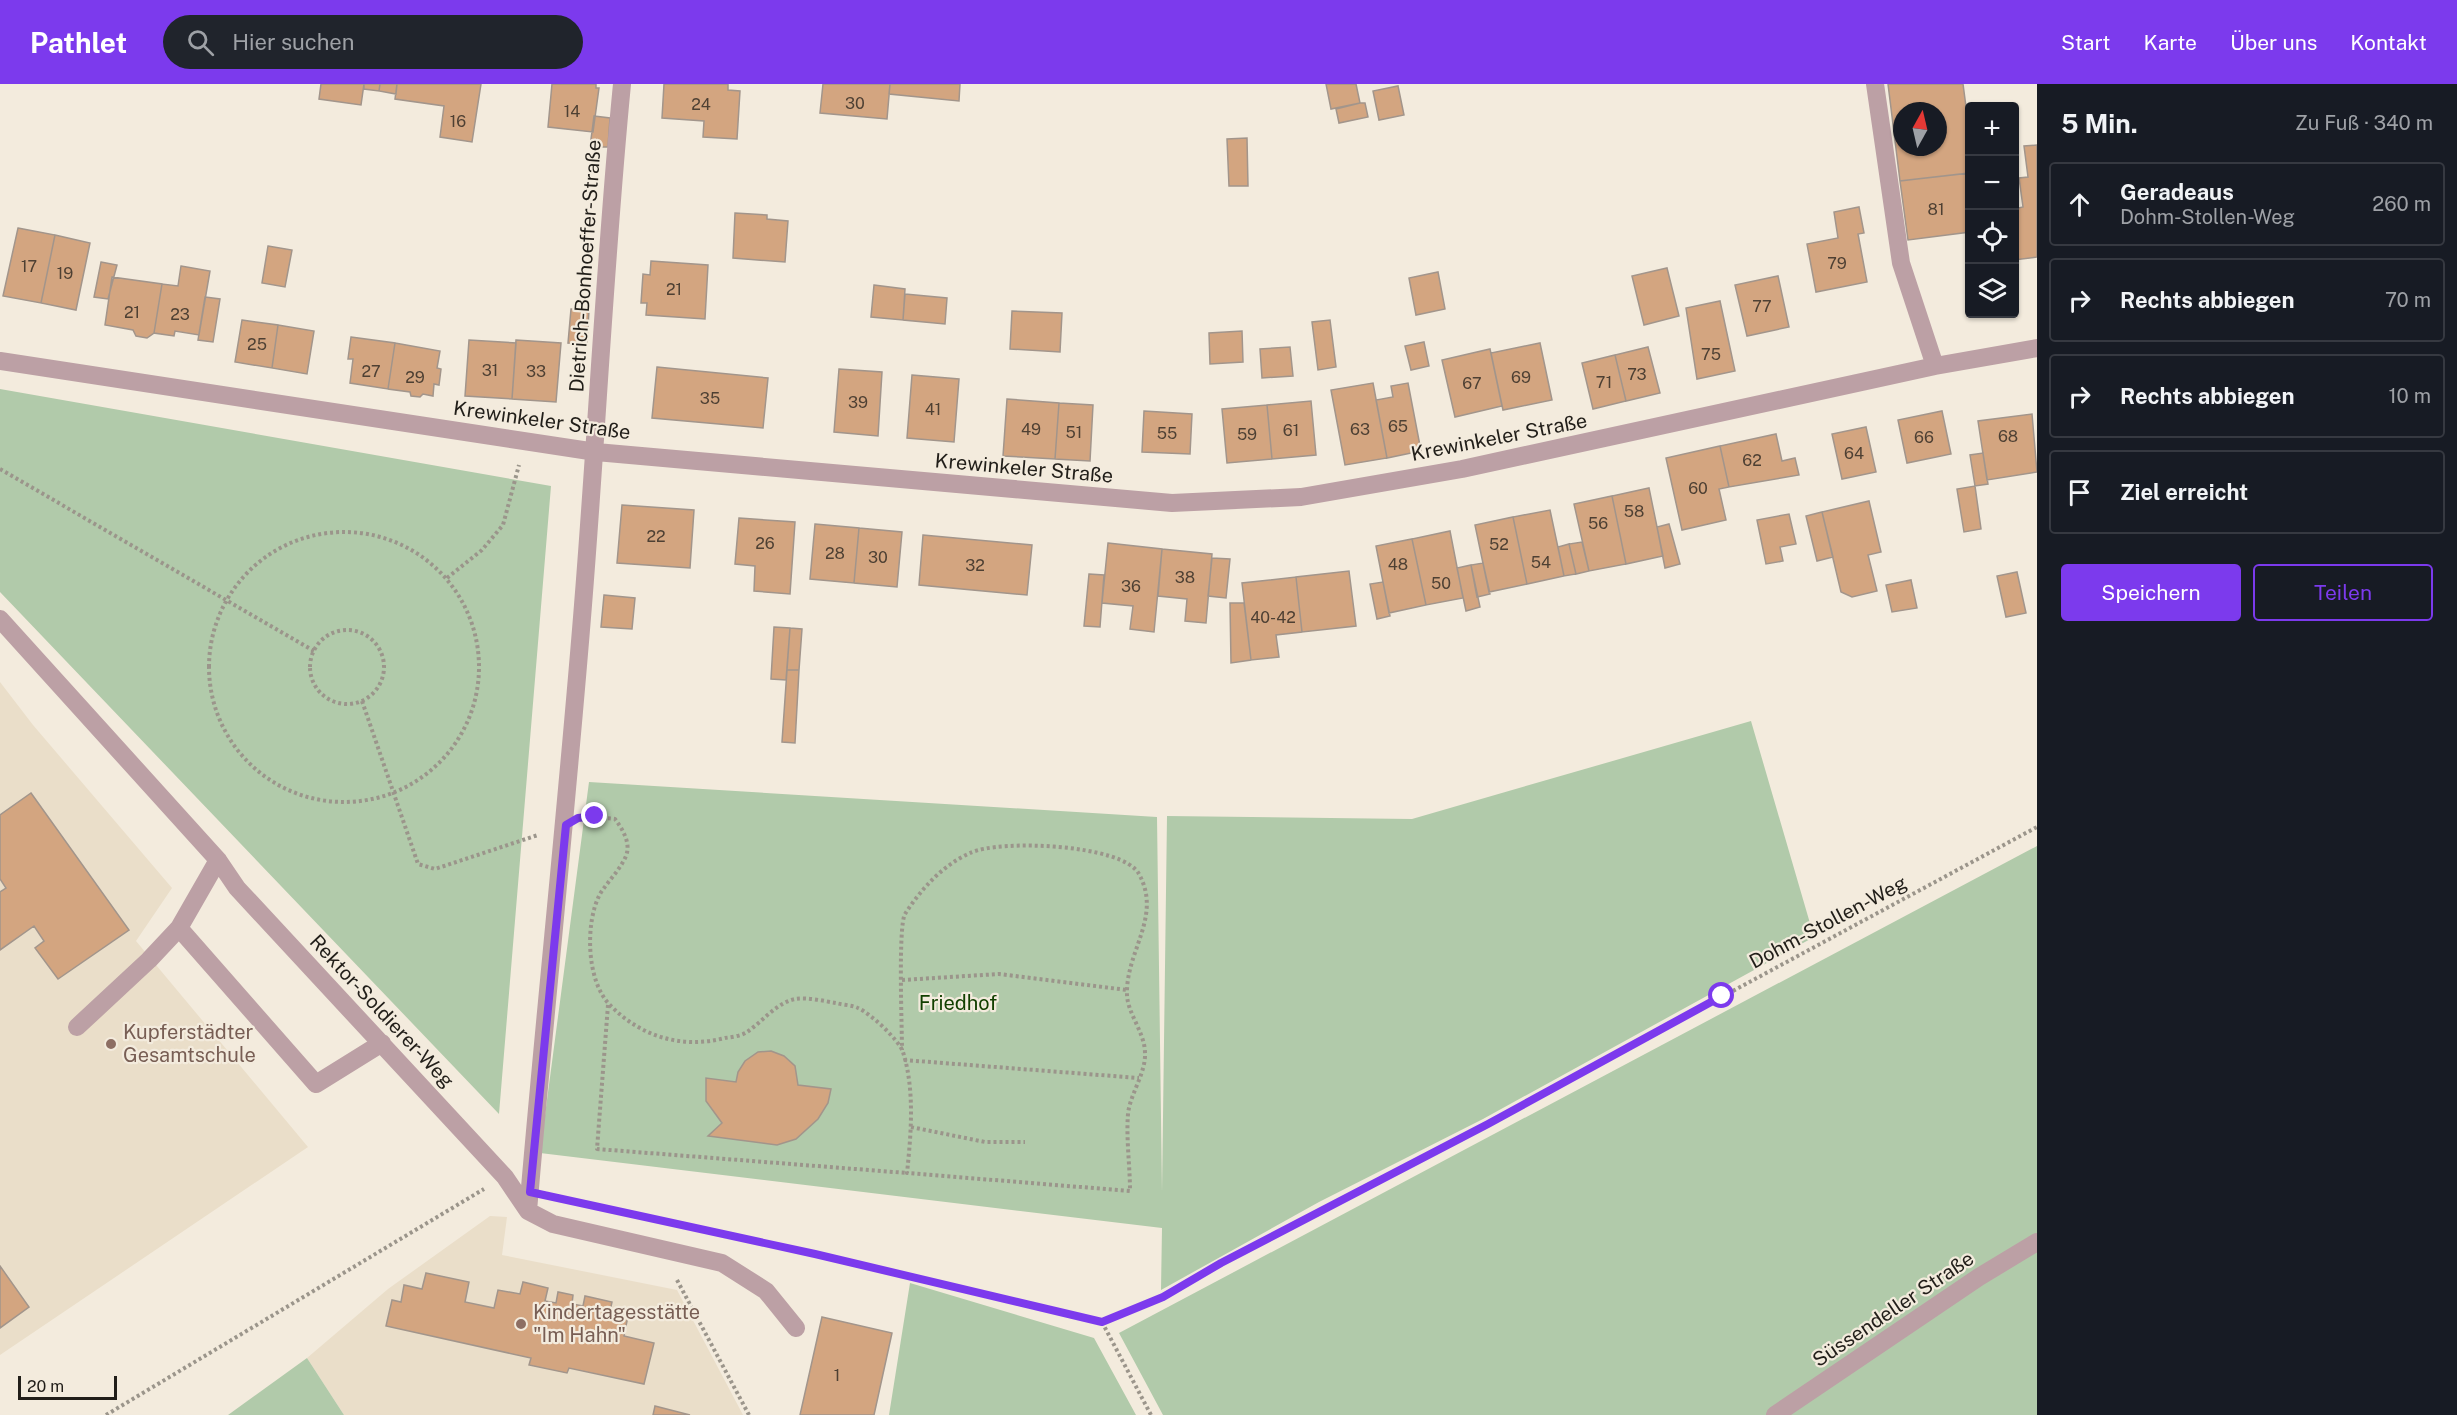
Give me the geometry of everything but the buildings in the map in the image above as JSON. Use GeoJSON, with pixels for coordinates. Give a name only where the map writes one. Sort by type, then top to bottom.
{"type":"FeatureCollection","features":[{"type":"Feature","properties":{"kind":"street","name":"Dietrich-Bonhoeffer-Straße"},"geometry":{"type":"LineString","coordinates":[[528,1211],[566,825],[596,452],[607,230],[622,84]]}},
{"type":"Feature","properties":{"kind":"street"},"geometry":{"type":"LineString","coordinates":[[1875,84],[1901,263],[1935,366]]}},
{"type":"Feature","properties":{"kind":"street","name":"Krewinkeler Straße"},"geometry":{"type":"LineString","coordinates":[[0,361],[596,452],[1172,503],[1301,497],[1462,469],[1935,366],[2037,348]]}},
{"type":"Feature","properties":{"kind":"street","name":"Rektor-Soldierer-Weg"},"geometry":{"type":"LineString","coordinates":[[0,619],[218,860],[237,888],[505,1177],[528,1211],[554,1224],[722,1263],[766,1291],[796,1328]]}},
{"type":"Feature","properties":{"kind":"street"},"geometry":{"type":"LineString","coordinates":[[77,1027],[149,960],[179,928],[218,860]]}},
{"type":"Feature","properties":{"kind":"street"},"geometry":{"type":"LineString","coordinates":[[179,928],[316,1084],[382,1043]]}},
{"type":"Feature","properties":{"kind":"street","name":"Süssendeller Straße"},"geometry":{"type":"LineString","coordinates":[[1775,1415],[1979,1277],[2037,1242]]}},
{"type":"Feature","properties":{"kind":"path"},"geometry":{"type":"LineString","coordinates":[[447,578],[482,550],[503,525],[524,441]]}},
{"type":"Feature","properties":{"kind":"path"},"geometry":{"type":"LineString","coordinates":[[0,469],[314,651]]}},
{"type":"Feature","properties":{"kind":"path"},"geometry":{"type":"LineString","coordinates":[[331,532],[374,535],[414,551],[447,578],[470,615],[480,657],[476,700],[459,740],[430,772],[393,793],[353,802],[311,799],[273,783],[241,756],[219,720],[209,680],[211,639],[226,600],[253,567],[289,543],[331,532]]}},
{"type":"Feature","properties":{"kind":"path"},"geometry":{"type":"LineString","coordinates":[[344,630],[368,636],[377,645],[384,668],[381,681],[375,692],[362,701],[343,704],[322,694],[311,674],[314,651],[331,633],[344,630]]}},
{"type":"Feature","properties":{"kind":"path"},"geometry":{"type":"LineString","coordinates":[[362,701],[418,864],[435,869],[566,825],[578,818],[595,816],[615,819],[626,835],[627,855],[600,894],[592,914],[589,935],[593,975],[608,1004],[652,1035],[687,1043],[712,1042],[745,1034],[780,1006],[796,999],[825,1001],[858,1008],[880,1024],[902,1050]]}},
{"type":"Feature","properties":{"kind":"path","name":"Dohm-Stollen-Weg"},"geometry":{"type":"LineString","coordinates":[[1102,1322],[1163,1297],[1221,1263],[1488,1124],[2037,827]]}},
{"type":"Feature","properties":{"kind":"path"},"geometry":{"type":"LineString","coordinates":[[608,1004],[597,1149],[1130,1191],[1128,1113],[1145,1053],[1127,990],[1128,979],[1149,913],[1144,887],[1138,872],[1115,856],[1081,849],[1010,845],[972,852],[937,874],[903,916],[902,1050],[911,1127],[907,1173]]}},
{"type":"Feature","properties":{"kind":"path"},"geometry":{"type":"LineString","coordinates":[[902,980],[999,974],[1127,990]]}},
{"type":"Feature","properties":{"kind":"path"},"geometry":{"type":"LineString","coordinates":[[904,1060],[1139,1078]]}},
{"type":"Feature","properties":{"kind":"path"},"geometry":{"type":"LineString","coordinates":[[911,1127],[985,1142],[1025,1142]]}},
{"type":"Feature","properties":{"kind":"path"},"geometry":{"type":"LineString","coordinates":[[106,1415],[505,1177]]}},
{"type":"Feature","properties":{"kind":"path"},"geometry":{"type":"LineString","coordinates":[[724,1234],[1102,1322],[1151,1415]]}},
{"type":"Feature","properties":{"kind":"path"},"geometry":{"type":"LineString","coordinates":[[659,1248],[749,1415]]}},
{"type":"Feature","properties":{"kind":"shaded area","name":"Kupferstädter Gesamtschule"},"geometry":{"type":"Polygon","coordinates":[[[0,682],[33,725],[172,888],[136,941],[308,1147],[0,1355],[0,682]]]}},
{"type":"Feature","properties":{"kind":"shaded area","name":"Kindertagesstätte \"Im Hahn\""},"geometry":{"type":"Polygon","coordinates":[[[490,1216],[507,1217],[502,1255],[677,1290],[743,1415],[344,1415],[307,1358],[388,1289],[490,1216]]]}},
{"type":"Feature","properties":{"kind":"green space"},"geometry":{"type":"Polygon","coordinates":[[[0,389],[551,486],[499,1114],[0,592],[0,389]]]}},
{"type":"Feature","properties":{"kind":"green space","name":"Friedhof"},"geometry":{"type":"Polygon","coordinates":[[[1751,721],[1814,937],[1483,1119],[1319,1202],[1161,1290],[1162,1228],[540,1153],[589,782],[1157,817],[1162,1192],[1167,816],[1412,819],[1751,721]]]}},
{"type":"Feature","properties":{"kind":"green space"},"geometry":{"type":"Polygon","coordinates":[[[2037,846],[2037,1415],[1163,1415],[1119,1333],[2037,846]]]}},
{"type":"Feature","properties":{"kind":"green space"},"geometry":{"type":"Polygon","coordinates":[[[910,1283],[1094,1338],[1136,1415],[889,1415],[910,1283]]]}},
{"type":"Feature","properties":{"kind":"green space"},"geometry":{"type":"Polygon","coordinates":[[[307,1358],[344,1415],[228,1415],[307,1358]]]}},
{"type":"Feature","properties":{"kind":"place","name":"Kupferstädter Gesamtschule"},"geometry":{"type":"Point","coordinates":[111,1044]}},
{"type":"Feature","properties":{"kind":"place","name":"Kindertagesstätte \"Im Hahn\""},"geometry":{"type":"Point","coordinates":[521,1324]}},
{"type":"Feature","properties":{"kind":"route"},"geometry":{"type":"LineString","coordinates":[[595,816],[578,818],[566,825],[530,1192],[815,1254],[1102,1322],[1163,1297],[1221,1263],[1411,1162],[1488,1124],[1722,996]]}}]}
